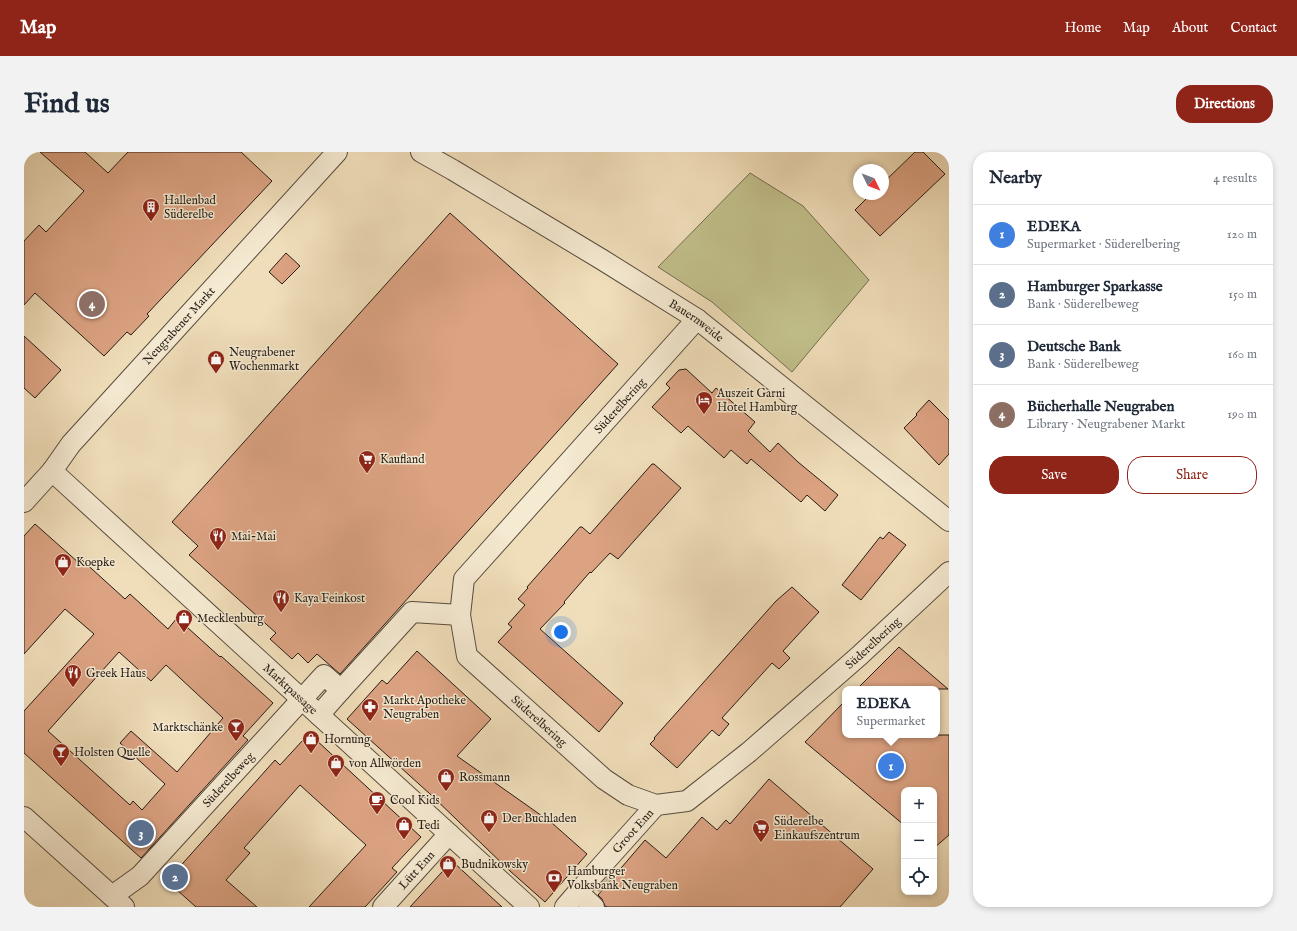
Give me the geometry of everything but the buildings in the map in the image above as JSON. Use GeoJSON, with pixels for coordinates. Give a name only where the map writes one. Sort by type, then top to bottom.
{"type":"FeatureCollection","features":[{"type":"Feature","properties":{"kind":"street","name":"Neugrabener Markt"},"geometry":{"type":"LineString","coordinates":[[24,502],[52,471],[71,444],[337,152]]}},
{"type":"Feature","properties":{"kind":"street","name":"Bauernweide"},"geometry":{"type":"LineString","coordinates":[[421,152],[611,265],[697,319],[949,521]]}},
{"type":"Feature","properties":{"kind":"street","name":"Süderelbering"},"geometry":{"type":"LineString","coordinates":[[697,319],[464,579],[460,615],[467,656],[604,778],[628,795],[656,805],[687,800],[743,757],[859,656],[949,572]]}},
{"type":"Feature","properties":{"kind":"street","name":"Marktpassage"},"geometry":{"type":"LineString","coordinates":[[52,471],[529,907]]}},
{"type":"Feature","properties":{"kind":"street"},"geometry":{"type":"LineString","coordinates":[[319,715],[412,612],[460,615]]}},
{"type":"Feature","properties":{"kind":"street","name":"Süderelbeweg"},"geometry":{"type":"LineString","coordinates":[[118,901],[324,675],[341,690]]}},
{"type":"Feature","properties":{"kind":"street","name":"Groot Enn"},"geometry":{"type":"LineString","coordinates":[[564,907],[656,805]]}},
{"type":"Feature","properties":{"kind":"street"},"geometry":{"type":"LineString","coordinates":[[24,817],[118,901]]}},
{"type":"Feature","properties":{"kind":"street","name":"Lütt Enn"},"geometry":{"type":"LineString","coordinates":[[383,907],[449,834]]}},
{"type":"Feature","properties":{"kind":"street"},"geometry":{"type":"LineString","coordinates":[[578,892],[601,907]]}},
{"type":"Feature","properties":{"kind":"shaded area"},"geometry":{"type":"Polygon","coordinates":[[[750,173],[803,206],[869,280],[792,372],[712,302],[658,267],[750,173]]]}},
{"type":"Feature","properties":{"kind":"tunnel"},"geometry":{"type":"LineString","coordinates":[[594,875],[606,885]]}},
{"type":"Feature","properties":{"kind":"place","name":"Hallenbad Süderelbe"},"geometry":{"type":"Point","coordinates":[151,222]}},
{"type":"Feature","properties":{"kind":"place","name":"Bücherhalle Neugraben"},"geometry":{"type":"Point","coordinates":[92,304]}},
{"type":"Feature","properties":{"kind":"place","name":"Neugrabener Wochenmarkt"},"geometry":{"type":"Point","coordinates":[216,374]}},
{"type":"Feature","properties":{"kind":"place","name":"Auszeit Garni Hotel Hamburg"},"geometry":{"type":"Point","coordinates":[704,415]}},
{"type":"Feature","properties":{"kind":"place","name":"Kaufland"},"geometry":{"type":"Point","coordinates":[367,474]}},
{"type":"Feature","properties":{"kind":"place","name":"Mai-Mai"},"geometry":{"type":"Point","coordinates":[218,551]}},
{"type":"Feature","properties":{"kind":"place","name":"Koepke"},"geometry":{"type":"Point","coordinates":[63,577]}},
{"type":"Feature","properties":{"kind":"place","name":"Kaya Feinkost"},"geometry":{"type":"Point","coordinates":[281,613]}},
{"type":"Feature","properties":{"kind":"place","name":"Mecklenburg"},"geometry":{"type":"Point","coordinates":[184,633]}},
{"type":"Feature","properties":{"kind":"place","name":"Greek Haus"},"geometry":{"type":"Point","coordinates":[73,688]}},
{"type":"Feature","properties":{"kind":"place","name":"Markt Apotheke Neugraben"},"geometry":{"type":"Point","coordinates":[370,722]}},
{"type":"Feature","properties":{"kind":"place","name":"Marktschänke"},"geometry":{"type":"Point","coordinates":[236,742]}},
{"type":"Feature","properties":{"kind":"place","name":"Hornung"},"geometry":{"type":"Point","coordinates":[311,754]}},
{"type":"Feature","properties":{"kind":"place","name":"EDEKA"},"geometry":{"type":"Point","coordinates":[891,766]}},
{"type":"Feature","properties":{"kind":"place","name":"Holsten Quelle"},"geometry":{"type":"Point","coordinates":[61,767]}},
{"type":"Feature","properties":{"kind":"place","name":"von Allwörden"},"geometry":{"type":"Point","coordinates":[336,778]}},
{"type":"Feature","properties":{"kind":"place","name":"Rossmann"},"geometry":{"type":"Point","coordinates":[446,792]}},
{"type":"Feature","properties":{"kind":"place","name":"Cool Kids"},"geometry":{"type":"Point","coordinates":[377,815]}},
{"type":"Feature","properties":{"kind":"place","name":"Deutsche Bank"},"geometry":{"type":"Point","coordinates":[141,833]}},
{"type":"Feature","properties":{"kind":"place","name":"Der Buchladen"},"geometry":{"type":"Point","coordinates":[489,833]}},
{"type":"Feature","properties":{"kind":"place","name":"Tedi"},"geometry":{"type":"Point","coordinates":[404,840]}},
{"type":"Feature","properties":{"kind":"place","name":"Süderelbe Einkaufszentrum"},"geometry":{"type":"Point","coordinates":[761,843]}},
{"type":"Feature","properties":{"kind":"place","name":"Hamburger Sparkasse"},"geometry":{"type":"Point","coordinates":[175,877]}},
{"type":"Feature","properties":{"kind":"place","name":"Budnikowsky"},"geometry":{"type":"Point","coordinates":[448,879]}},
{"type":"Feature","properties":{"kind":"place","name":"Hamburger Volksbank Neugraben"},"geometry":{"type":"Point","coordinates":[554,893]}}]}
